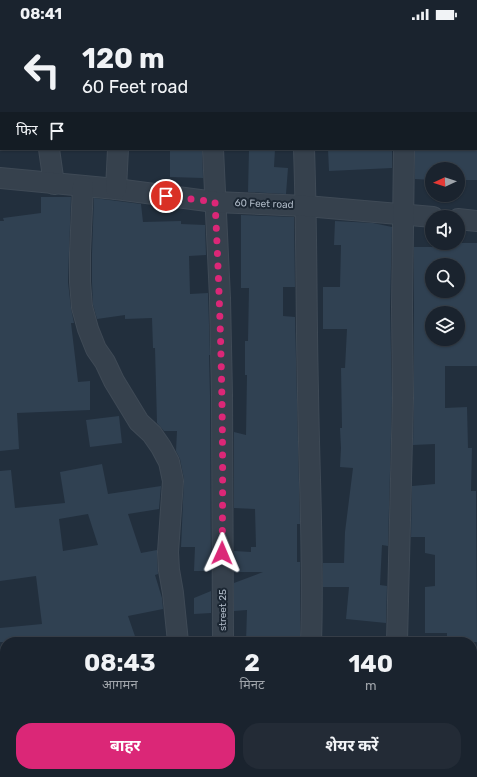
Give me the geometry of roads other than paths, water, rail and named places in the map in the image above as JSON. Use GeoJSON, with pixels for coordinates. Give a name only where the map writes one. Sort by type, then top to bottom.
{"type":"FeatureCollection","features":[{"type":"Feature","properties":{"kind":"street"},"geometry":{"type":"LineString","coordinates":[[49,150],[54,184]]}},
{"type":"Feature","properties":{"kind":"street"},"geometry":{"type":"LineString","coordinates":[[116,189],[118,150]]}},
{"type":"Feature","properties":{"kind":"street","name":"street 25"},"geometry":{"type":"LineString","coordinates":[[213,150],[220,298],[222,395],[223,637]]}},
{"type":"Feature","properties":{"kind":"street"},"geometry":{"type":"LineString","coordinates":[[304,150],[312,548],[311,637]]}},
{"type":"Feature","properties":{"kind":"street"},"geometry":{"type":"LineString","coordinates":[[397,637],[403,398],[402,307],[404,150]]}},
{"type":"Feature","properties":{"kind":"street","name":"60 Feet road"},"geometry":{"type":"LineString","coordinates":[[0,178],[116,189],[215,202],[306,206],[425,216]]}},
{"type":"Feature","properties":{"kind":"street"},"geometry":{"type":"LineString","coordinates":[[83,186],[80,282],[82,307],[88,329],[96,349],[127,403],[139,422],[152,434],[161,447],[169,462],[173,481],[168,552],[177,637]]}},
{"type":"Feature","properties":{"kind":"street"},"geometry":{"type":"LineString","coordinates":[[465,220],[477,221]]}}]}
